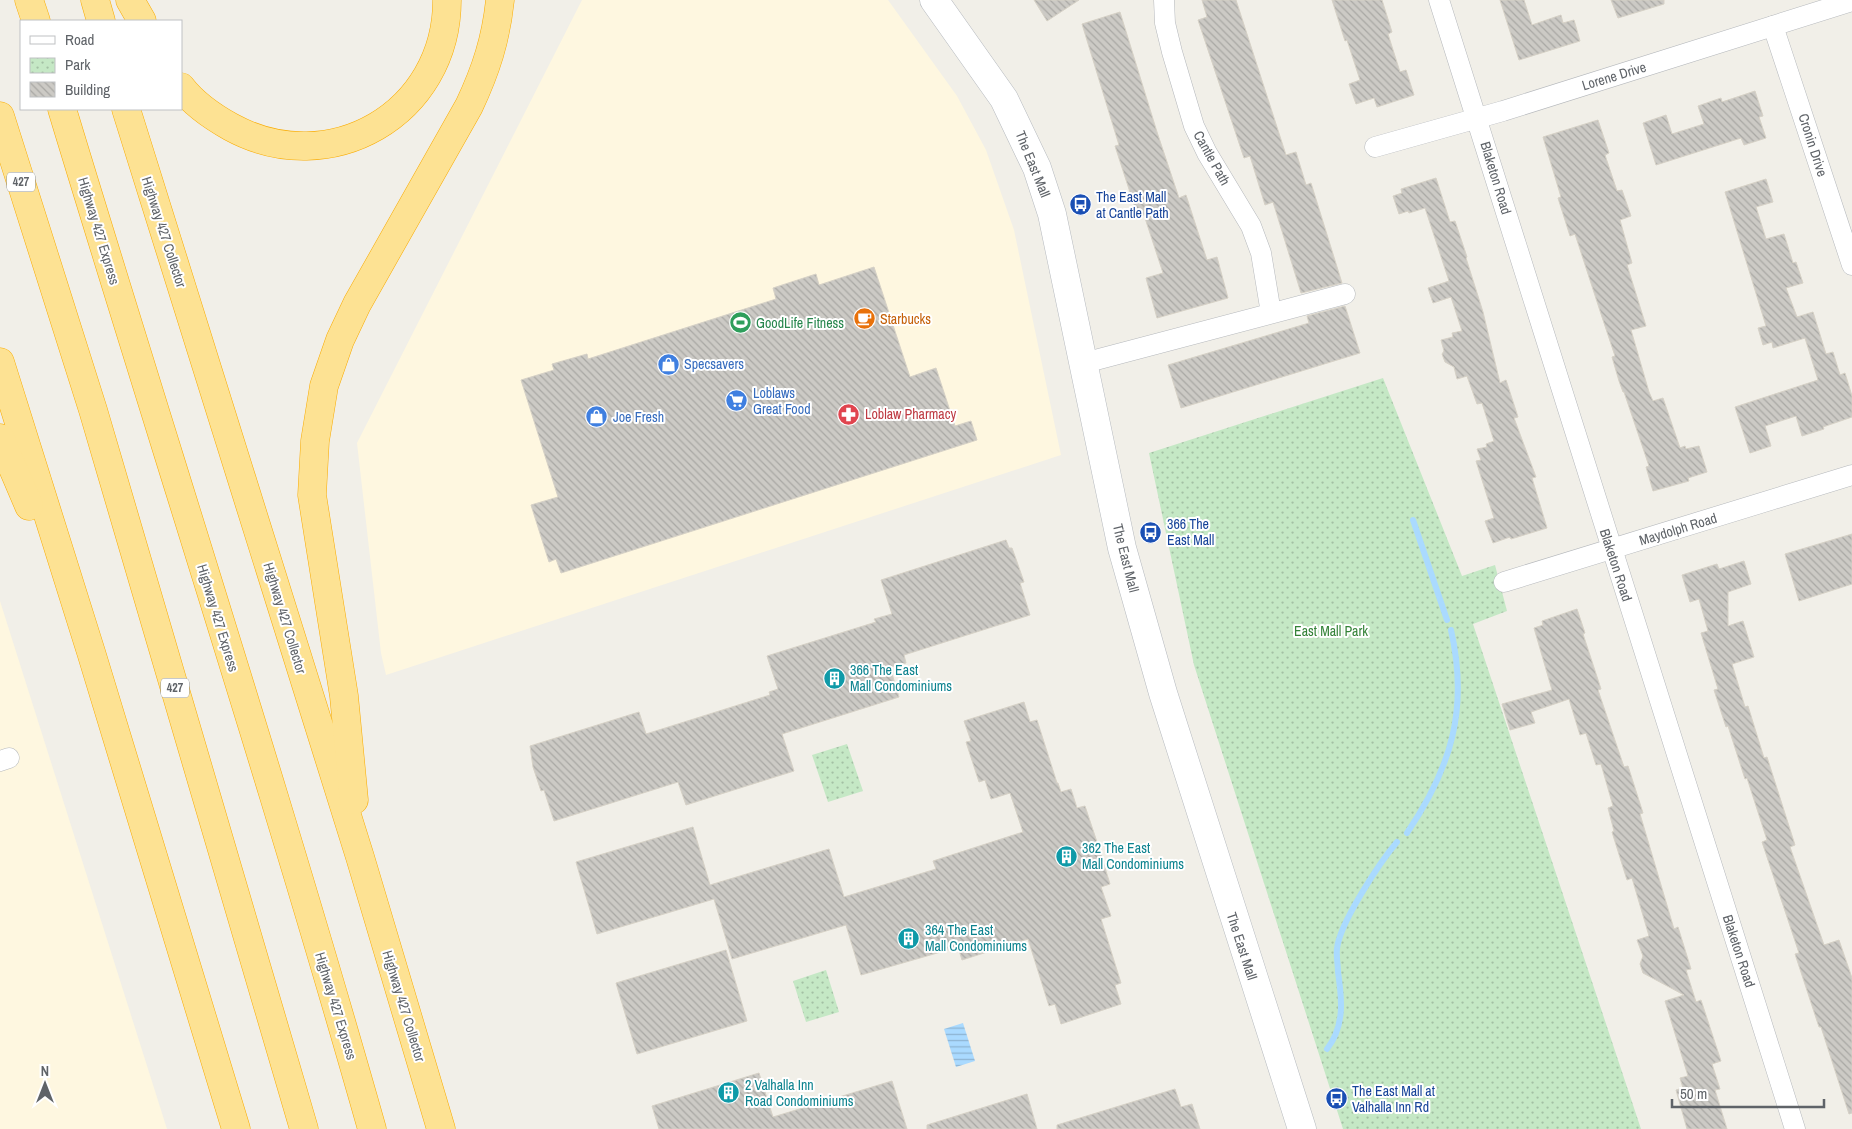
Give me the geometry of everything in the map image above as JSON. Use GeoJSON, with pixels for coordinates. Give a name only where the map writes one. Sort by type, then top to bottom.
{"type":"FeatureCollection","features":[{"type":"Feature","properties":{"kind":"highway"},"geometry":{"type":"LineString","coordinates":[[29,0],[36,20]]}},
{"type":"Feature","properties":{"kind":"highway"},"geometry":{"type":"LineString","coordinates":[[95,0],[101,20]]}},
{"type":"Feature","properties":{"kind":"highway"},"geometry":{"type":"LineString","coordinates":[[130,0],[141,20]]}},
{"type":"Feature","properties":{"kind":"highway"},"geometry":{"type":"LineString","coordinates":[[182,87],[195,102],[221,122],[246,135],[270,143],[310,147],[355,137],[371,130],[394,114],[409,100],[426,78],[444,32],[447,0]]}},
{"type":"Feature","properties":{"kind":"highway"},"geometry":{"type":"LineString","coordinates":[[360,857],[344,696],[312,494],[318,423],[324,386],[340,340],[357,304],[469,106],[482,78],[493,45],[500,0]]}},
{"type":"Feature","properties":{"kind":"highway","name":"Highway 427 Express"},"geometry":{"type":"LineString","coordinates":[[62,110],[141,372],[227,644],[372,1129]]}},
{"type":"Feature","properties":{"kind":"highway","name":"Highway 427 Collector"},"geometry":{"type":"LineString","coordinates":[[126,110],[360,857],[441,1129]]}},
{"type":"Feature","properties":{"kind":"highway","name":"427"},"geometry":{"type":"LineString","coordinates":[[0,116],[93,410],[304,1129]]}},
{"type":"Feature","properties":{"kind":"highway"},"geometry":{"type":"LineString","coordinates":[[0,362],[91,652],[236,1129]]}},
{"type":"Feature","properties":{"kind":"highway"},"geometry":{"type":"LineString","coordinates":[[0,438],[91,652]]}},
{"type":"Feature","properties":{"kind":"main road","name":"The East Mall"},"geometry":{"type":"LineString","coordinates":[[934,0],[1004,99],[1037,168],[1052,214],[1122,548],[1162,693],[1302,1129]]}},
{"type":"Feature","properties":{"kind":"street","name":"Cantle Path"},"geometry":{"type":"LineString","coordinates":[[1164,0],[1165,23],[1169,42],[1194,126],[1206,153],[1251,226],[1261,253],[1271,313]]}},
{"type":"Feature","properties":{"kind":"street","name":"Blaketon Road"},"geometry":{"type":"LineString","coordinates":[[1440,0],[1611,550],[1795,1129]]}},
{"type":"Feature","properties":{"kind":"street","name":"Lorene Drive"},"geometry":{"type":"LineString","coordinates":[[1374,147],[1477,119],[1852,1]]}},
{"type":"Feature","properties":{"kind":"street","name":"Cronin Drive"},"geometry":{"type":"LineString","coordinates":[[1773,26],[1852,265]]}},
{"type":"Feature","properties":{"kind":"street"},"geometry":{"type":"LineString","coordinates":[[1084,363],[1345,294]]}},
{"type":"Feature","properties":{"kind":"street","name":"Maydolph Road"},"geometry":{"type":"LineString","coordinates":[[1504,582],[1852,475]]}},
{"type":"Feature","properties":{"kind":"shaded area"},"geometry":{"type":"Polygon","coordinates":[[[582,0],[888,0],[957,96],[986,150],[1014,230],[1061,455],[386,675],[381,653],[357,443],[582,0]]]}},
{"type":"Feature","properties":{"kind":"shaded area"},"geometry":{"type":"Polygon","coordinates":[[[0,601],[167,1129],[0,1129],[0,601]]]}},
{"type":"Feature","properties":{"kind":"green space","name":"East Mall Park"},"geometry":{"type":"Polygon","coordinates":[[[1383,378],[1462,576],[1495,565],[1507,611],[1473,624],[1641,1129],[1343,1129],[1194,665],[1149,453],[1383,378]]]}},
{"type":"Feature","properties":{"kind":"green space"},"geometry":{"type":"Polygon","coordinates":[[[847,744],[863,791],[828,802],[812,755],[847,744]]]}},
{"type":"Feature","properties":{"kind":"green space"},"geometry":{"type":"Polygon","coordinates":[[[826,970],[839,1012],[806,1022],[793,981],[826,970]]]}},
{"type":"Feature","properties":{"kind":"water"},"geometry":{"type":"Polygon","coordinates":[[[963,1023],[975,1061],[956,1067],[944,1029],[963,1023]]]}},
{"type":"Feature","properties":{"kind":"building"},"geometry":{"type":"Polygon","coordinates":[[[1034,0],[1079,0],[1047,21],[1034,0]]]}},
{"type":"Feature","properties":{"kind":"building"},"geometry":{"type":"Polygon","coordinates":[[[1202,0],[1236,0],[1286,155],[1296,152],[1306,185],[1311,183],[1342,283],[1301,293],[1273,202],[1265,205],[1250,156],[1244,158],[1198,20],[1207,17],[1202,0]]]}},
{"type":"Feature","properties":{"kind":"building"},"geometry":{"type":"Polygon","coordinates":[[[1332,0],[1382,0],[1392,32],[1388,34],[1400,72],[1406,70],[1414,95],[1377,107],[1374,98],[1356,104],[1349,84],[1360,80],[1332,0]]]}},
{"type":"Feature","properties":{"kind":"building"},"geometry":{"type":"Polygon","coordinates":[[[1500,0],[1524,0],[1532,25],[1561,15],[1563,23],[1574,20],[1580,41],[1519,60],[1500,0]]]}},
{"type":"Feature","properties":{"kind":"building"},"geometry":{"type":"Polygon","coordinates":[[[1611,0],[1664,0],[1664,4],[1618,18],[1611,0]]]}},
{"type":"Feature","properties":{"kind":"building"},"geometry":{"type":"Polygon","coordinates":[[[1120,12],[1179,198],[1186,195],[1207,260],[1217,257],[1228,298],[1157,318],[1146,278],[1163,273],[1144,215],[1138,217],[1115,146],[1119,145],[1082,24],[1120,12]]]}},
{"type":"Feature","properties":{"kind":"building"},"geometry":{"type":"Polygon","coordinates":[[[1755,91],[1763,116],[1759,117],[1766,138],[1744,145],[1741,138],[1656,165],[1643,123],[1666,115],[1672,134],[1704,124],[1698,106],[1721,98],[1722,102],[1755,91]]]}},
{"type":"Feature","properties":{"kind":"building"},"geometry":{"type":"Polygon","coordinates":[[[1598,120],[1609,153],[1605,155],[1617,191],[1622,190],[1631,216],[1620,220],[1632,263],[1627,265],[1646,326],[1631,330],[1649,392],[1653,401],[1663,398],[1680,448],[1685,446],[1686,449],[1699,446],[1707,472],[1688,478],[1689,481],[1653,491],[1646,467],[1649,466],[1612,357],[1615,356],[1575,234],[1570,236],[1558,198],[1561,197],[1543,137],[1598,120]]]}},
{"type":"Feature","properties":{"kind":"building"},"geometry":{"type":"Polygon","coordinates":[[[1436,178],[1450,222],[1455,221],[1467,257],[1483,312],[1500,383],[1506,380],[1518,417],[1514,418],[1536,477],[1532,478],[1547,528],[1493,543],[1485,521],[1494,518],[1476,461],[1481,460],[1477,449],[1487,447],[1486,444],[1494,441],[1482,403],[1477,404],[1467,376],[1457,379],[1454,367],[1445,362],[1442,354],[1444,351],[1441,340],[1453,337],[1452,333],[1462,331],[1451,297],[1433,303],[1428,288],[1449,281],[1425,208],[1399,214],[1393,196],[1402,193],[1401,189],[1436,178]]]}},
{"type":"Feature","properties":{"kind":"building"},"geometry":{"type":"Polygon","coordinates":[[[1766,179],[1773,202],[1756,207],[1766,239],[1784,234],[1793,263],[1796,262],[1803,283],[1786,288],[1797,317],[1813,312],[1826,354],[1833,352],[1840,375],[1845,373],[1852,396],[1852,417],[1802,436],[1796,416],[1765,426],[1771,446],[1750,453],[1735,407],[1818,380],[1805,338],[1773,348],[1772,342],[1763,345],[1758,328],[1766,326],[1725,192],[1766,179]]]}},
{"type":"Feature","properties":{"kind":"building","name":"Loblaws Great Food"},"geometry":{"type":"Polygon","coordinates":[[[874,267],[910,377],[936,368],[955,426],[971,421],[977,440],[561,573],[556,559],[549,562],[531,505],[558,497],[521,380],[554,370],[552,364],[587,354],[588,359],[776,299],[773,288],[816,274],[819,285],[874,267]]]}},
{"type":"Feature","properties":{"kind":"building"},"geometry":{"type":"Polygon","coordinates":[[[1345,306],[1360,353],[1181,408],[1168,365],[1309,323],[1307,316],[1345,306]]]}},
{"type":"Feature","properties":{"kind":"building"},"geometry":{"type":"Polygon","coordinates":[[[1852,534],[1852,584],[1799,601],[1785,554],[1852,534]]]}},
{"type":"Feature","properties":{"kind":"building","name":"366 The East Mall Condominiums"},"geometry":{"type":"Polygon","coordinates":[[[1006,540],[1009,548],[1012,548],[1024,582],[1020,583],[1030,615],[904,655],[906,663],[890,667],[899,697],[782,734],[794,771],[686,805],[678,782],[554,821],[544,790],[541,791],[533,767],[530,746],[639,712],[646,734],[770,695],[769,692],[778,689],[767,656],[876,622],[874,619],[892,614],[881,580],[1006,540]]]}},
{"type":"Feature","properties":{"kind":"building"},"geometry":{"type":"Polygon","coordinates":[[[1744,561],[1751,584],[1728,592],[1728,626],[1743,621],[1754,657],[1732,664],[1745,707],[1748,706],[1764,758],[1767,757],[1795,845],[1790,847],[1824,945],[1839,940],[1852,978],[1852,1113],[1849,1114],[1795,954],[1799,953],[1762,842],[1767,840],[1747,778],[1745,779],[1714,690],[1718,689],[1701,633],[1708,631],[1699,599],[1690,602],[1682,575],[1717,564],[1719,569],[1744,561]]]}},
{"type":"Feature","properties":{"kind":"building"},"geometry":{"type":"Polygon","coordinates":[[[1577,609],[1601,689],[1598,690],[1624,767],[1628,766],[1643,813],[1640,814],[1674,929],[1678,927],[1691,969],[1686,970],[1696,1002],[1701,1000],[1721,1061],[1712,1064],[1720,1089],[1715,1090],[1727,1129],[1687,1129],[1676,1090],[1683,1088],[1680,1078],[1688,1076],[1665,1001],[1684,995],[1643,973],[1640,964],[1643,956],[1637,940],[1649,936],[1632,878],[1627,880],[1612,832],[1614,831],[1608,808],[1613,806],[1601,764],[1596,765],[1586,733],[1580,735],[1569,699],[1531,712],[1535,723],[1510,730],[1502,704],[1552,690],[1534,628],[1543,625],[1542,621],[1577,609]]]}},
{"type":"Feature","properties":{"kind":"building"},"geometry":{"type":"Polygon","coordinates":[[[1024,702],[1030,722],[1037,720],[1061,792],[1071,789],[1077,808],[1085,806],[1098,845],[1110,884],[1101,887],[1111,916],[1101,919],[1121,983],[1115,985],[1121,1004],[1061,1024],[1055,1004],[1049,1006],[1028,939],[962,960],[958,947],[861,975],[846,925],[732,959],[714,899],[597,934],[576,862],[693,827],[710,885],[829,849],[844,897],[936,869],[933,861],[1023,832],[1010,793],[991,799],[985,780],[979,782],[966,742],[971,741],[964,721],[1024,702]]]}},
{"type":"Feature","properties":{"kind":"building"},"geometry":{"type":"Polygon","coordinates":[[[726,950],[747,1021],[637,1054],[616,983],[726,950]]]}},
{"type":"Feature","properties":{"kind":"building","name":"2 Valhalla Inn Road Condominiums"},"geometry":{"type":"Polygon","coordinates":[[[759,1073],[773,1117],[892,1081],[907,1129],[659,1129],[652,1106],[759,1073]]]}},
{"type":"Feature","properties":{"kind":"building"},"geometry":{"type":"Polygon","coordinates":[[[1175,1089],[1181,1107],[1192,1104],[1200,1129],[1057,1129],[1057,1125],[1175,1089]]]}},
{"type":"Feature","properties":{"kind":"building"},"geometry":{"type":"Polygon","coordinates":[[[1027,1094],[1037,1129],[927,1129],[927,1125],[1027,1094]]]}},
{"type":"Feature","properties":{"kind":"waterway"},"geometry":{"type":"LineString","coordinates":[[1413,520],[1447,620]]}},
{"type":"Feature","properties":{"kind":"waterway"},"geometry":{"type":"LineString","coordinates":[[1407,833],[1435,785],[1452,737],[1457,712],[1458,686],[1451,630]]}},
{"type":"Feature","properties":{"kind":"waterway"},"geometry":{"type":"LineString","coordinates":[[1327,1049],[1337,1031],[1341,1012],[1337,954],[1339,938],[1361,894],[1397,842]]}},
{"type":"Feature","properties":{"kind":"place","name":"The East Mall at Cantle Path"},"geometry":{"type":"Point","coordinates":[1080,205]}},
{"type":"Feature","properties":{"kind":"place","name":"Starbucks"},"geometry":{"type":"Point","coordinates":[864,319]}},
{"type":"Feature","properties":{"kind":"place","name":"GoodLife Fitness"},"geometry":{"type":"Point","coordinates":[740,323]}},
{"type":"Feature","properties":{"kind":"place","name":"Specsavers"},"geometry":{"type":"Point","coordinates":[668,364]}},
{"type":"Feature","properties":{"kind":"place","name":"Loblaws Great Food"},"geometry":{"type":"Point","coordinates":[737,401]}},
{"type":"Feature","properties":{"kind":"place","name":"Loblaw Pharmacy"},"geometry":{"type":"Point","coordinates":[849,414]}},
{"type":"Feature","properties":{"kind":"place","name":"Joe Fresh"},"geometry":{"type":"Point","coordinates":[597,417]}},
{"type":"Feature","properties":{"kind":"place","name":"366 The East Mall"},"geometry":{"type":"Point","coordinates":[1151,532]}},
{"type":"Feature","properties":{"kind":"place","name":"366 The East Mall Condominiums"},"geometry":{"type":"Point","coordinates":[834,678]}},
{"type":"Feature","properties":{"kind":"place","name":"362 The East Mall Condominiums"},"geometry":{"type":"Point","coordinates":[1066,856]}},
{"type":"Feature","properties":{"kind":"place","name":"364 The East Mall Condominiums"},"geometry":{"type":"Point","coordinates":[909,938]}},
{"type":"Feature","properties":{"kind":"place","name":"2 Valhalla Inn Road Condominiums"},"geometry":{"type":"Point","coordinates":[729,1093]}},
{"type":"Feature","properties":{"kind":"place","name":"The East Mall at Valhalla Inn Rd"},"geometry":{"type":"Point","coordinates":[1336,1099]}}]}
